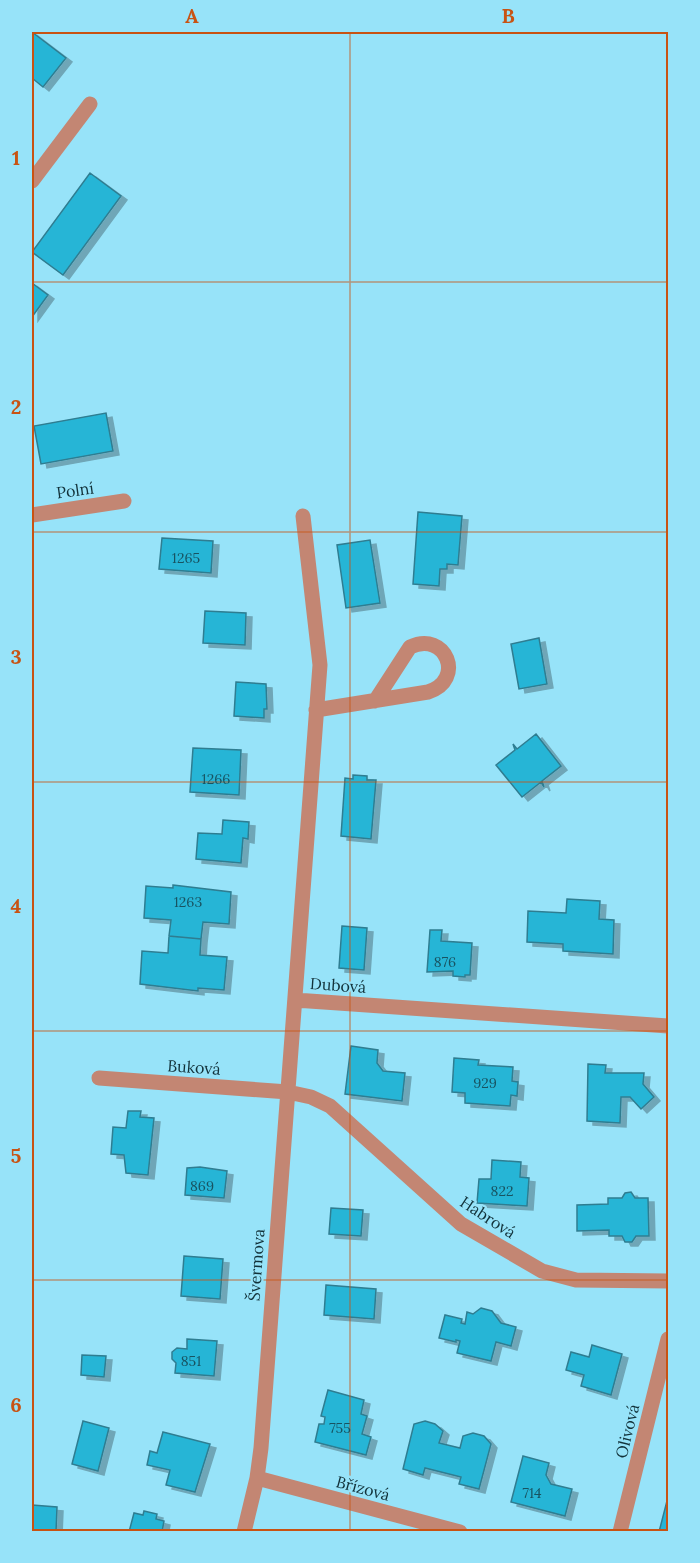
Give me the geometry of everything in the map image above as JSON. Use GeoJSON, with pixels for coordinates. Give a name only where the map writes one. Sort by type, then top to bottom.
{"type":"FeatureCollection","features":[{"type":"Feature","properties":{"kind":"street"},"geometry":{"type":"LineString","coordinates":[[32,181],[90,104]]}},
{"type":"Feature","properties":{"kind":"street","name":"Polní"},"geometry":{"type":"LineString","coordinates":[[32,515],[124,501]]}},
{"type":"Feature","properties":{"kind":"street","name":"Dubová"},"geometry":{"type":"LineString","coordinates":[[303,516],[319,645],[295,1000],[669,1026]]}},
{"type":"Feature","properties":{"kind":"street"},"geometry":{"type":"LineString","coordinates":[[316,711],[375,701],[436,690],[447,678],[449,662],[446,655],[434,645],[426,643],[410,647],[375,701]]}},
{"type":"Feature","properties":{"kind":"street","name":"Švermova"},"geometry":{"type":"LineString","coordinates":[[244,1532],[257,1478],[295,1000]]}},
{"type":"Feature","properties":{"kind":"street","name":"Buková"},"geometry":{"type":"LineString","coordinates":[[99,1078],[288,1092]]}},
{"type":"Feature","properties":{"kind":"street","name":"Habrová"},"geometry":{"type":"LineString","coordinates":[[288,1092],[311,1096],[330,1106],[461,1224],[542,1271],[576,1280],[669,1281]]}},
{"type":"Feature","properties":{"kind":"street","name":"Olivová"},"geometry":{"type":"LineString","coordinates":[[620,1532],[669,1339]]}},
{"type":"Feature","properties":{"kind":"street","name":"Břízová"},"geometry":{"type":"LineString","coordinates":[[257,1478],[460,1532]]}},
{"type":"Feature","properties":{"kind":"building"},"geometry":{"type":"Polygon","coordinates":[[[32,32],[66,58],[43,87],[32,78],[32,32]]]}},
{"type":"Feature","properties":{"kind":"building"},"geometry":{"type":"Polygon","coordinates":[[[90,173],[121,196],[63,275],[32,252],[90,173]]]}},
{"type":"Feature","properties":{"kind":"building"},"geometry":{"type":"Polygon","coordinates":[[[32,283],[48,295],[32,317],[32,283]]]}},
{"type":"Feature","properties":{"kind":"building"},"geometry":{"type":"Polygon","coordinates":[[[106,413],[113,451],[41,464],[34,426],[106,413]]]}},
{"type":"Feature","properties":{"kind":"building"},"geometry":{"type":"Polygon","coordinates":[[[418,512],[462,516],[458,565],[447,564],[447,569],[440,569],[439,586],[413,584],[418,512]]]}},
{"type":"Feature","properties":{"kind":"building"},"geometry":{"type":"Polygon","coordinates":[[[162,538],[213,541],[211,573],[159,569],[162,538]]]}},
{"type":"Feature","properties":{"kind":"building"},"geometry":{"type":"Polygon","coordinates":[[[370,540],[380,603],[346,608],[337,545],[370,540]]]}},
{"type":"Feature","properties":{"kind":"building"},"geometry":{"type":"Polygon","coordinates":[[[205,611],[246,613],[245,645],[203,643],[205,611]]]}},
{"type":"Feature","properties":{"kind":"building"},"geometry":{"type":"Polygon","coordinates":[[[539,638],[547,684],[519,689],[511,644],[539,638]]]}},
{"type":"Feature","properties":{"kind":"building"},"geometry":{"type":"Polygon","coordinates":[[[236,682],[266,684],[267,709],[264,709],[264,718],[234,716],[236,682]]]}},
{"type":"Feature","properties":{"kind":"building"},"geometry":{"type":"Polygon","coordinates":[[[536,734],[561,766],[542,781],[544,787],[541,782],[522,797],[496,765],[515,750],[513,744],[517,749],[536,734]]]}},
{"type":"Feature","properties":{"kind":"building"},"geometry":{"type":"Polygon","coordinates":[[[193,748],[241,750],[239,795],[190,792],[193,748]]]}},
{"type":"Feature","properties":{"kind":"building"},"geometry":{"type":"Polygon","coordinates":[[[353,775],[367,776],[367,780],[376,780],[371,839],[341,836],[345,778],[353,779],[353,775]]]}},
{"type":"Feature","properties":{"kind":"building"},"geometry":{"type":"Polygon","coordinates":[[[223,820],[249,822],[248,839],[243,838],[241,863],[196,859],[198,833],[222,834],[223,820]]]}},
{"type":"Feature","properties":{"kind":"building"},"geometry":{"type":"Polygon","coordinates":[[[173,885],[231,892],[229,924],[203,922],[201,939],[169,936],[171,920],[144,918],[146,886],[173,888],[173,885]]]}},
{"type":"Feature","properties":{"kind":"building"},"geometry":{"type":"Polygon","coordinates":[[[567,899],[600,901],[599,919],[614,920],[613,954],[563,951],[563,944],[527,942],[528,911],[566,913],[567,899]]]}},
{"type":"Feature","properties":{"kind":"building"},"geometry":{"type":"Polygon","coordinates":[[[342,926],[367,928],[364,970],[339,968],[342,926]]]}},
{"type":"Feature","properties":{"kind":"building"},"geometry":{"type":"Polygon","coordinates":[[[430,930],[442,930],[441,941],[472,943],[470,975],[453,976],[453,971],[427,972],[430,930]]]}},
{"type":"Feature","properties":{"kind":"building"},"geometry":{"type":"Polygon","coordinates":[[[169,936],[201,939],[200,955],[227,957],[224,990],[198,988],[198,991],[140,984],[142,951],[168,953],[169,936]]]}},
{"type":"Feature","properties":{"kind":"building"},"geometry":{"type":"Polygon","coordinates":[[[351,1046],[378,1050],[377,1063],[383,1071],[405,1073],[402,1101],[345,1094],[351,1046]]]}},
{"type":"Feature","properties":{"kind":"building"},"geometry":{"type":"Polygon","coordinates":[[[454,1058],[479,1060],[478,1065],[513,1067],[512,1081],[518,1082],[517,1096],[511,1095],[510,1106],[465,1103],[465,1093],[452,1092],[454,1058]]]}},
{"type":"Feature","properties":{"kind":"building"},"geometry":{"type":"Polygon","coordinates":[[[588,1064],[606,1065],[605,1073],[644,1073],[643,1084],[654,1097],[641,1109],[630,1097],[621,1097],[620,1123],[587,1121],[588,1064]]]}},
{"type":"Feature","properties":{"kind":"building"},"geometry":{"type":"Polygon","coordinates":[[[128,1111],[141,1111],[140,1117],[154,1118],[148,1175],[126,1173],[124,1155],[111,1154],[113,1127],[126,1128],[128,1111]]]}},
{"type":"Feature","properties":{"kind":"building"},"geometry":{"type":"Polygon","coordinates":[[[492,1160],[521,1162],[520,1177],[529,1178],[527,1206],[477,1203],[479,1179],[491,1179],[492,1160]]]}},
{"type":"Feature","properties":{"kind":"building"},"geometry":{"type":"Polygon","coordinates":[[[200,1167],[227,1171],[224,1198],[185,1195],[187,1168],[200,1167]]]}},
{"type":"Feature","properties":{"kind":"building"},"geometry":{"type":"Polygon","coordinates":[[[631,1192],[635,1198],[648,1198],[649,1236],[636,1236],[632,1242],[625,1242],[622,1236],[609,1236],[609,1230],[577,1231],[577,1205],[608,1204],[608,1198],[622,1198],[625,1193],[631,1192]]]}},
{"type":"Feature","properties":{"kind":"building"},"geometry":{"type":"Polygon","coordinates":[[[331,1208],[363,1210],[361,1236],[329,1234],[331,1208]]]}},
{"type":"Feature","properties":{"kind":"building"},"geometry":{"type":"Polygon","coordinates":[[[184,1256],[223,1259],[220,1299],[181,1296],[184,1256]]]}},
{"type":"Feature","properties":{"kind":"building"},"geometry":{"type":"Polygon","coordinates":[[[326,1285],[376,1289],[374,1319],[324,1315],[326,1285]]]}},
{"type":"Feature","properties":{"kind":"building"},"geometry":{"type":"Polygon","coordinates":[[[481,1308],[492,1311],[501,1323],[516,1327],[511,1346],[496,1342],[491,1361],[457,1353],[460,1341],[439,1338],[445,1315],[462,1319],[461,1323],[465,1324],[467,1312],[473,1314],[481,1308]]]}},
{"type":"Feature","properties":{"kind":"building"},"geometry":{"type":"Polygon","coordinates":[[[187,1339],[217,1341],[214,1376],[175,1373],[176,1363],[172,1359],[172,1352],[177,1348],[187,1349],[187,1339]]]}},
{"type":"Feature","properties":{"kind":"building"},"geometry":{"type":"Polygon","coordinates":[[[592,1345],[622,1354],[611,1395],[581,1386],[584,1375],[566,1370],[571,1352],[589,1357],[592,1345]]]}},
{"type":"Feature","properties":{"kind":"building"},"geometry":{"type":"Polygon","coordinates":[[[82,1355],[106,1356],[104,1377],[81,1375],[82,1355]]]}},
{"type":"Feature","properties":{"kind":"building"},"geometry":{"type":"Polygon","coordinates":[[[328,1390],[364,1400],[361,1414],[367,1416],[362,1434],[371,1437],[366,1455],[315,1442],[319,1424],[324,1424],[325,1417],[321,1416],[328,1390]]]}},
{"type":"Feature","properties":{"kind":"building"},"geometry":{"type":"Polygon","coordinates":[[[83,1421],[109,1428],[98,1471],[72,1464],[83,1421]]]}},
{"type":"Feature","properties":{"kind":"building"},"geometry":{"type":"Polygon","coordinates":[[[425,1421],[435,1424],[443,1431],[439,1443],[460,1448],[463,1436],[473,1433],[484,1436],[491,1444],[479,1489],[459,1484],[461,1477],[425,1468],[423,1475],[403,1469],[414,1424],[425,1421]]]}},
{"type":"Feature","properties":{"kind":"building"},"geometry":{"type":"Polygon","coordinates":[[[163,1432],[210,1444],[195,1492],[166,1485],[170,1470],[147,1465],[150,1451],[157,1453],[163,1432]]]}},
{"type":"Feature","properties":{"kind":"building"},"geometry":{"type":"Polygon","coordinates":[[[523,1456],[549,1463],[546,1475],[551,1484],[572,1489],[565,1516],[511,1502],[523,1456]]]}},
{"type":"Feature","properties":{"kind":"building"},"geometry":{"type":"Polygon","coordinates":[[[668,1497],[668,1532],[659,1532],[668,1497]]]}},
{"type":"Feature","properties":{"kind":"building"},"geometry":{"type":"Polygon","coordinates":[[[32,1505],[57,1507],[56,1532],[32,1532],[32,1505]]]}},
{"type":"Feature","properties":{"kind":"building"},"geometry":{"type":"Polygon","coordinates":[[[144,1511],[157,1514],[156,1519],[164,1521],[162,1532],[129,1532],[134,1513],[143,1515],[144,1511]]]}}]}
